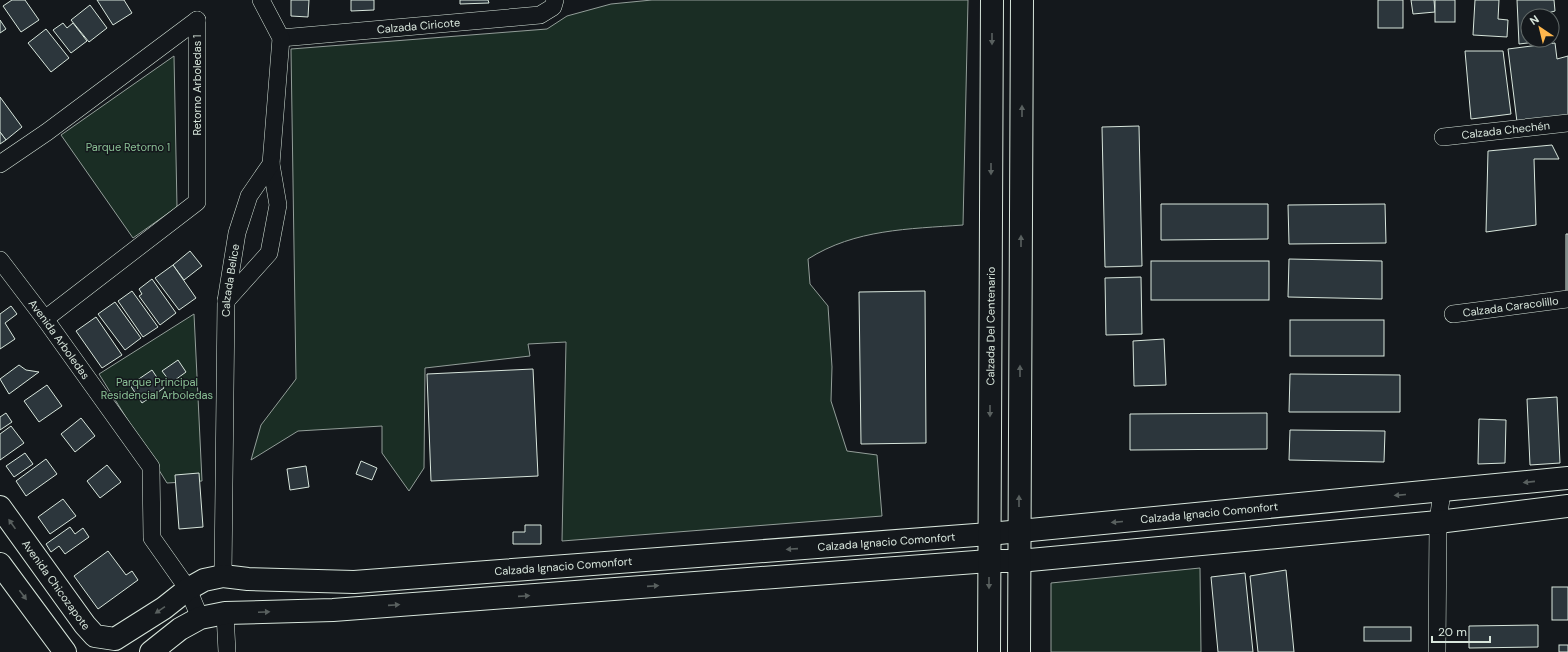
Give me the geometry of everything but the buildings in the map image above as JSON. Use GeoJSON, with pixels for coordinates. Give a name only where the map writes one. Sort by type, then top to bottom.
{"type":"FeatureCollection","features":[{"type":"Feature","properties":{"kind":"main road","name":"Calzada Del Centenario"},"geometry":{"type":"LineString","coordinates":[[989,652],[992,0]]}},
{"type":"Feature","properties":{"kind":"main road"},"geometry":{"type":"LineString","coordinates":[[1019,652],[1022,0]]}},
{"type":"Feature","properties":{"kind":"main road","name":"Calzada Ignacio Comonfort"},"geometry":{"type":"LineString","coordinates":[[205,582],[248,579],[354,582],[989,534],[1568,478]]}},
{"type":"Feature","properties":{"kind":"main road"},"geometry":{"type":"LineString","coordinates":[[151,652],[180,629],[200,618],[225,613],[333,610],[989,561],[1019,561],[1438,522],[1568,506]]}},
{"type":"Feature","properties":{"kind":"main road","name":"Avenida Chicozapote"},"geometry":{"type":"LineString","coordinates":[[0,507],[84,625],[96,636],[113,646],[164,608],[205,582]]}},
{"type":"Feature","properties":{"kind":"main road"},"geometry":{"type":"LineString","coordinates":[[3,575],[65,652]]}},
{"type":"Feature","properties":{"kind":"street"},"geometry":{"type":"LineString","coordinates":[[261,0],[281,38]]}},
{"type":"Feature","properties":{"kind":"street","name":"Calzada Ciricote"},"geometry":{"type":"LineString","coordinates":[[281,38],[540,15],[554,4]]}},
{"type":"Feature","properties":{"kind":"street","name":"Retorno Arboledas 1"},"geometry":{"type":"LineString","coordinates":[[0,164],[47,132],[197,20],[197,202],[45,319]]}},
{"type":"Feature","properties":{"kind":"street","name":"Calzada Belice"},"geometry":{"type":"LineString","coordinates":[[205,582],[226,301],[236,233],[249,196],[271,164],[281,38]]}},
{"type":"Feature","properties":{"kind":"street","name":"Calzada Chechén"},"geometry":{"type":"LineString","coordinates":[[1443,137],[1568,123]]}},
{"type":"Feature","properties":{"kind":"street"},"geometry":{"type":"LineString","coordinates":[[226,301],[269,254],[278,205],[271,164]]}},
{"type":"Feature","properties":{"kind":"street","name":"Avenida Arboledas"},"geometry":{"type":"LineString","coordinates":[[0,260],[45,319],[151,467],[152,538],[205,582]]}},
{"type":"Feature","properties":{"kind":"street","name":"Calzada Caracolillo"},"geometry":{"type":"LineString","coordinates":[[1453,314],[1568,299]]}},
{"type":"Feature","properties":{"kind":"street"},"geometry":{"type":"LineString","coordinates":[[1437,652],[1438,522],[1442,491]]}},
{"type":"Feature","properties":{"kind":"street"},"geometry":{"type":"LineString","coordinates":[[200,618],[205,582]]}},
{"type":"Feature","properties":{"kind":"street"},"geometry":{"type":"LineString","coordinates":[[225,613],[227,652]]}},
{"type":"Feature","properties":{"kind":"green space"},"geometry":{"type":"Polygon","coordinates":[[[652,0],[968,0],[963,225],[883,232],[863,236],[826,249],[808,259],[810,284],[828,306],[832,367],[831,401],[847,451],[877,455],[882,516],[562,541],[566,342],[528,344],[530,356],[425,368],[424,468],[409,491],[382,453],[382,426],[298,431],[251,460],[261,425],[296,379],[291,49],[547,29],[567,16],[611,4],[652,0]]]}},
{"type":"Feature","properties":{"kind":"green space","name":"Parque Retorno 1"},"geometry":{"type":"Polygon","coordinates":[[[174,56],[177,207],[133,238],[61,135],[174,56]]]}},
{"type":"Feature","properties":{"kind":"green space","name":"Parque Principal Residencial Arboledas"},"geometry":{"type":"Polygon","coordinates":[[[194,314],[202,481],[167,483],[99,374],[194,314]]]}},
{"type":"Feature","properties":{"kind":"green space"},"geometry":{"type":"Polygon","coordinates":[[[1200,568],[1201,652],[1051,652],[1051,583],[1200,568]]]}}]}
